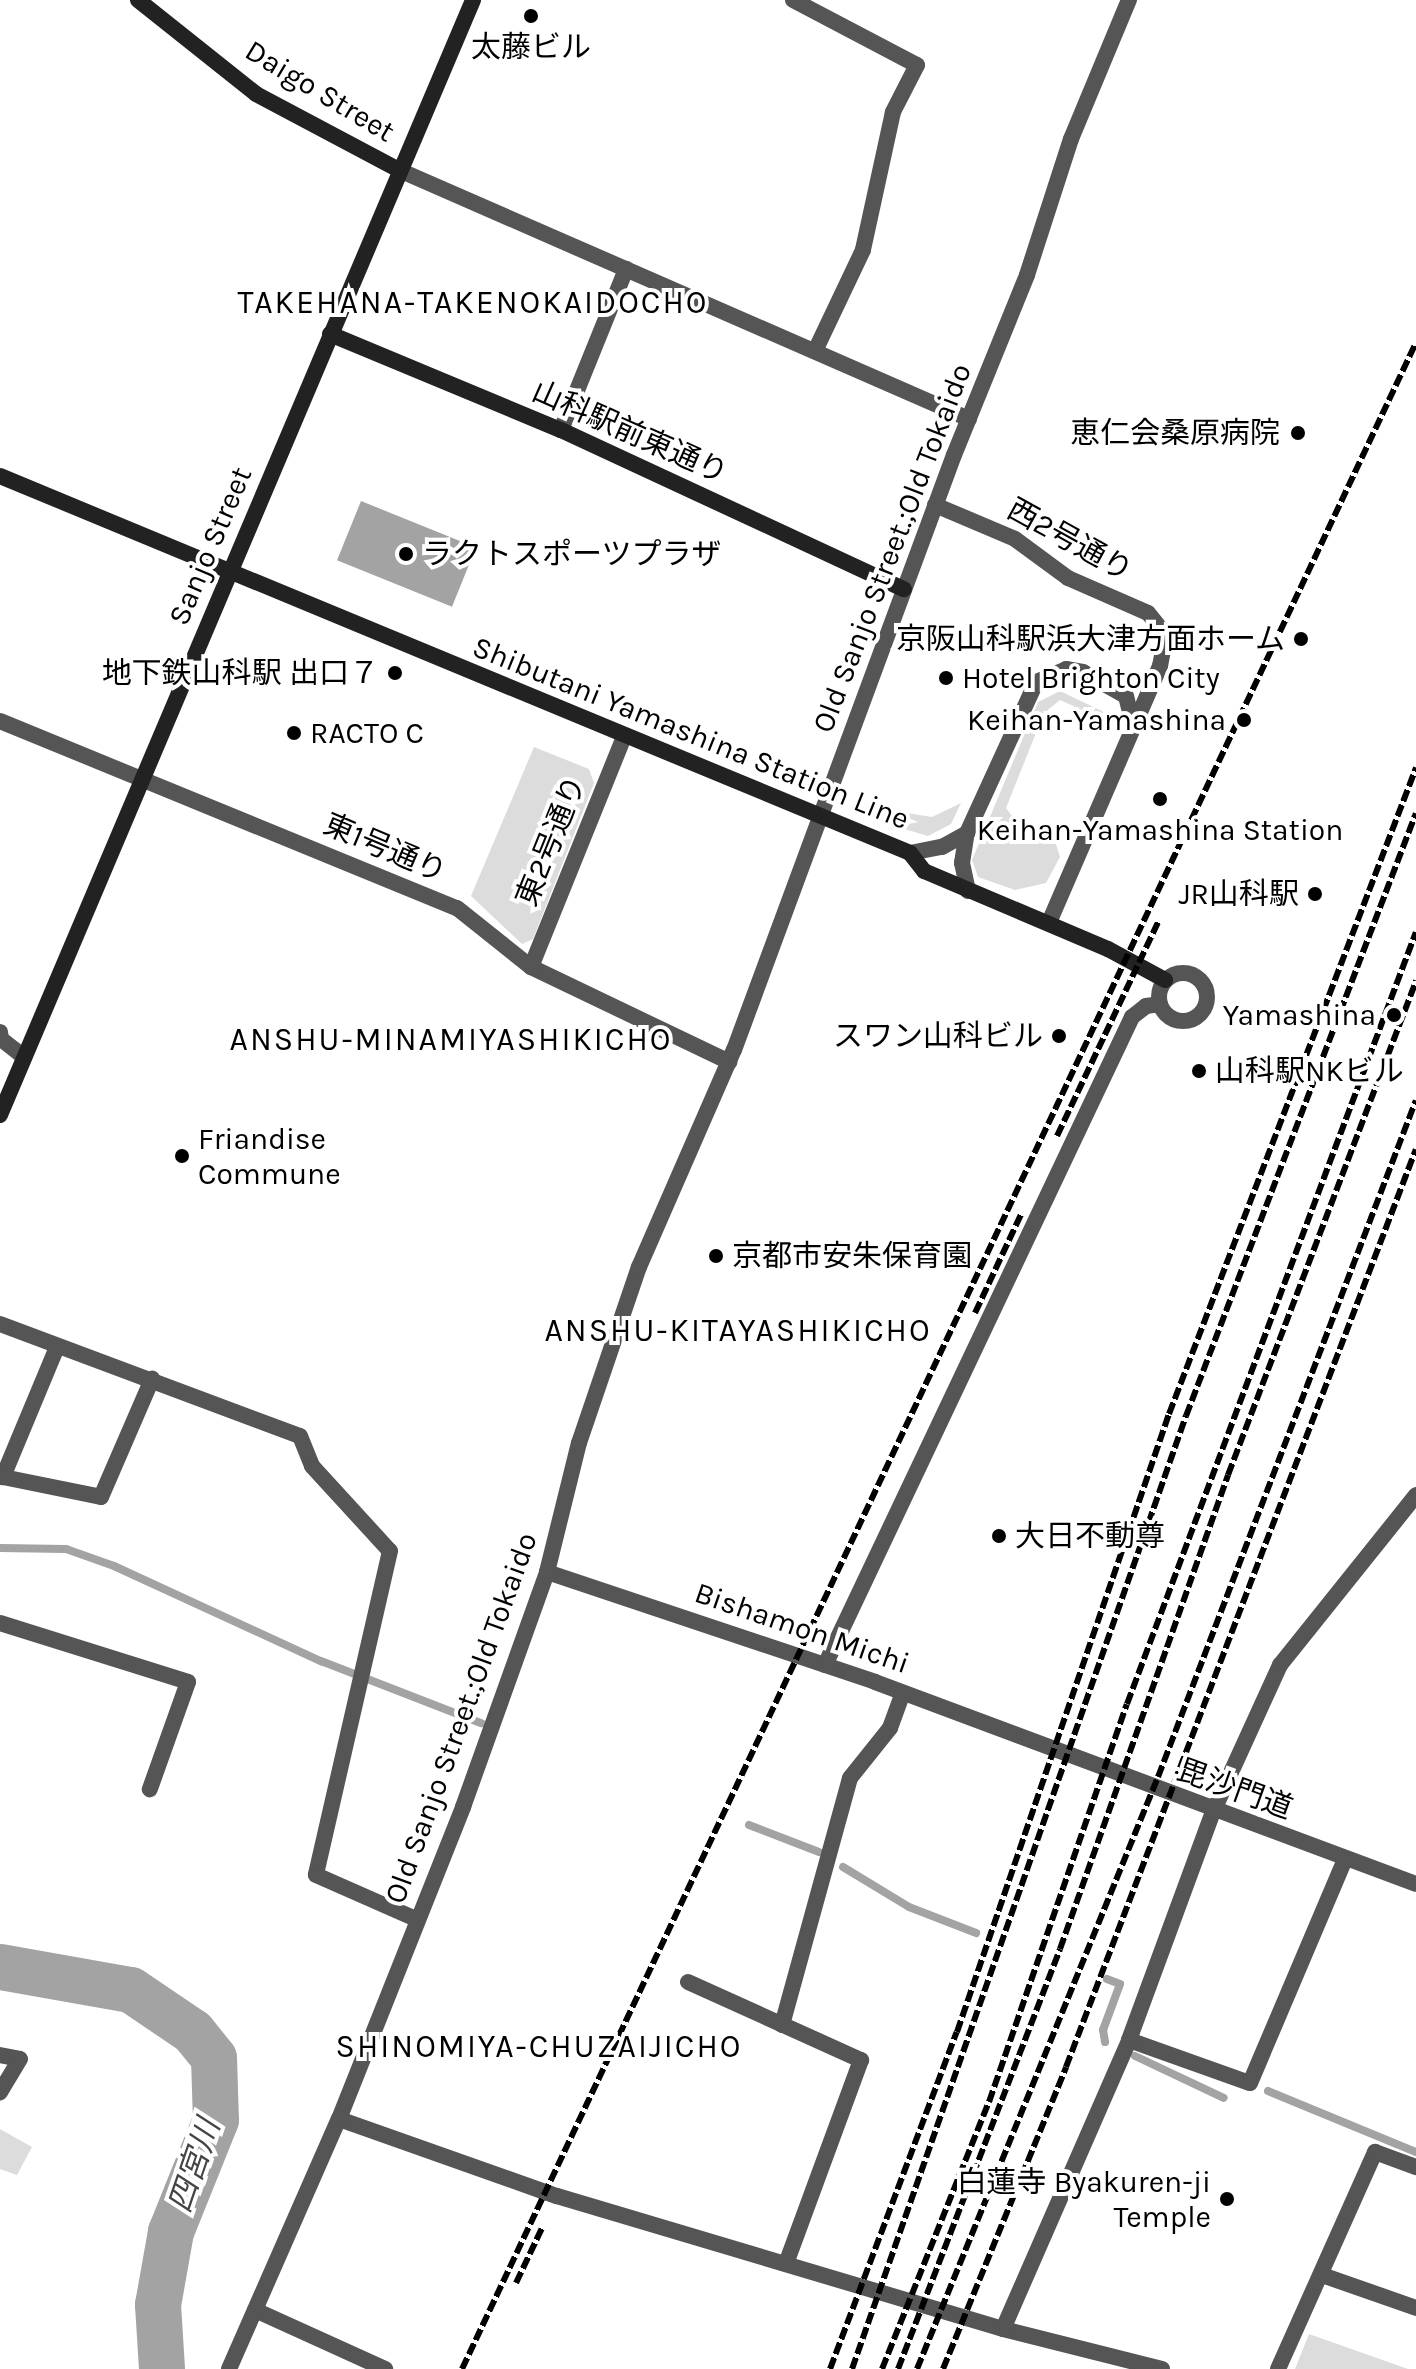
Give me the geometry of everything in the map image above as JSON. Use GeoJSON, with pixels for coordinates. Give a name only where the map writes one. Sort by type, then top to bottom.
{"type":"FeatureCollection","features":[{"type":"Feature","properties":{"kind":"main road","name":"Daigo Street"},"geometry":{"type":"LineString","coordinates":[[138,0],[256,94],[399,170]]}},
{"type":"Feature","properties":{"kind":"main road","name":"Sanjo Street"},"geometry":{"type":"LineString","coordinates":[[0,1115],[473,0]]}},
{"type":"Feature","properties":{"kind":"main road","name":"山科駅前東通り"},"geometry":{"type":"LineString","coordinates":[[330,334],[561,430],[904,589]]}},
{"type":"Feature","properties":{"kind":"main road","name":"Shibutani Yamashina Station Line"},"geometry":{"type":"LineString","coordinates":[[0,476],[910,853],[924,871],[1049,923],[1165,980]]}},
{"type":"Feature","properties":{"kind":"street"},"geometry":{"type":"LineString","coordinates":[[793,0],[917,65],[893,112],[863,250],[815,351]]}},
{"type":"Feature","properties":{"kind":"street","name":"Old Sanjo Street.;Old Tokaido"},"geometry":{"type":"LineString","coordinates":[[229,2369],[339,2119],[418,1920],[547,1572],[579,1443],[633,1281],[729,1062],[935,505],[1027,275],[1071,139],[1129,0]]}},
{"type":"Feature","properties":{"kind":"street"},"geometry":{"type":"LineString","coordinates":[[399,170],[969,419]]}},
{"type":"Feature","properties":{"kind":"street"},"geometry":{"type":"LineString","coordinates":[[561,430],[626,269]]}},
{"type":"Feature","properties":{"kind":"street","name":"西2号通り"},"geometry":{"type":"LineString","coordinates":[[935,505],[1015,539],[1068,578],[1156,618],[1166,635],[1166,650],[1049,923]]}},
{"type":"Feature","properties":{"kind":"street"},"geometry":{"type":"LineString","coordinates":[[968,891],[962,863],[967,833],[1036,682],[1066,669],[1083,672],[1126,696],[1133,727]]}},
{"type":"Feature","properties":{"kind":"street","name":"東1号通り"},"geometry":{"type":"LineString","coordinates":[[0,721],[457,908],[531,967],[729,1062]]}},
{"type":"Feature","properties":{"kind":"street","name":"東2号通り"},"geometry":{"type":"LineString","coordinates":[[531,967],[624,737]]}},
{"type":"Feature","properties":{"kind":"street"},"geometry":{"type":"LineString","coordinates":[[910,853],[942,847],[967,833]]}},
{"type":"Feature","properties":{"kind":"street"},"geometry":{"type":"LineString","coordinates":[[1178,972],[1194,975],[1205,985],[1207,1001],[1199,1015],[1185,1021],[1169,1017],[1160,1004],[1165,980],[1178,972]]}},
{"type":"Feature","properties":{"kind":"street"},"geometry":{"type":"LineString","coordinates":[[825,1665],[1132,1017],[1146,1006],[1160,1004]]}},
{"type":"Feature","properties":{"kind":"street"},"geometry":{"type":"LineString","coordinates":[[0,1032],[1,1039],[24,1057]]}},
{"type":"Feature","properties":{"kind":"street"},"geometry":{"type":"LineString","coordinates":[[0,1324],[300,1436],[312,1466],[390,1551],[316,1875],[418,1920]]}},
{"type":"Feature","properties":{"kind":"street"},"geometry":{"type":"LineString","coordinates":[[57,1347],[3,1477],[101,1497],[152,1379]]}},
{"type":"Feature","properties":{"kind":"street"},"geometry":{"type":"LineString","coordinates":[[1003,2329],[1129,2040],[1213,1812],[1280,1665],[1416,1495]]}},
{"type":"Feature","properties":{"kind":"street","name":"Bishamon Michi"},"geometry":{"type":"LineString","coordinates":[[547,1572],[903,1693]]}},
{"type":"Feature","properties":{"kind":"street"},"geometry":{"type":"LineString","coordinates":[[0,1623],[188,1682],[150,1789]]}},
{"type":"Feature","properties":{"kind":"street"},"geometry":{"type":"LineString","coordinates":[[782,2025],[850,1778],[890,1728],[903,1693]]}},
{"type":"Feature","properties":{"kind":"street","name":"毘沙門道"},"geometry":{"type":"LineString","coordinates":[[903,1693],[1213,1812],[1416,1884]]}},
{"type":"Feature","properties":{"kind":"street"},"geometry":{"type":"LineString","coordinates":[[1129,2040],[1250,2083],[1345,1859]]}},
{"type":"Feature","properties":{"kind":"street"},"geometry":{"type":"LineString","coordinates":[[688,1982],[861,2060],[787,2261]]}},
{"type":"Feature","properties":{"kind":"street"},"geometry":{"type":"LineString","coordinates":[[0,2055],[20,2059],[0,2092]]}},
{"type":"Feature","properties":{"kind":"street"},"geometry":{"type":"LineString","coordinates":[[339,2119],[557,2196],[787,2261],[1003,2329],[1162,2369]]}},
{"type":"Feature","properties":{"kind":"street"},"geometry":{"type":"LineString","coordinates":[[1278,2369],[1375,2152],[1416,2167]]}},
{"type":"Feature","properties":{"kind":"street"},"geometry":{"type":"LineString","coordinates":[[1322,2275],[1416,2308]]}},
{"type":"Feature","properties":{"kind":"street"},"geometry":{"type":"LineString","coordinates":[[255,2310],[385,2369]]}},
{"type":"Feature","properties":{"kind":"shaded area","name":"ラクトスポーツプラザ"},"geometry":{"type":"Polygon","coordinates":[[[361,501],[476,547],[452,607],[337,560],[361,501]]]}},
{"type":"Feature","properties":{"kind":"shaded area"},"geometry":{"type":"Polygon","coordinates":[[[1060,691],[1106,713],[1098,717],[1060,700],[1044,713],[1006,808],[1015,820],[1054,838],[1060,857],[1046,883],[1015,890],[978,877],[972,860],[1038,702],[1060,691]]]}},
{"type":"Feature","properties":{"kind":"shaded area"},"geometry":{"type":"Polygon","coordinates":[[[534,747],[589,769],[594,783],[533,939],[522,944],[471,896],[534,747]]]}},
{"type":"Feature","properties":{"kind":"shaded area"},"geometry":{"type":"Polygon","coordinates":[[[961,803],[951,824],[928,836],[884,823],[894,811],[932,817],[961,803]]]}},
{"type":"Feature","properties":{"kind":"shaded area"},"geometry":{"type":"Polygon","coordinates":[[[0,2129],[32,2147],[17,2175],[0,2169],[0,2129]]]}},
{"type":"Feature","properties":{"kind":"shaded area"},"geometry":{"type":"Polygon","coordinates":[[[1309,2334],[1408,2369],[1295,2369],[1309,2334]]]}},
{"type":"Feature","properties":{"kind":"waterway"},"geometry":{"type":"LineString","coordinates":[[0,1548],[66,1549],[114,1566],[321,1661],[481,1723]]}},
{"type":"Feature","properties":{"kind":"waterway"},"geometry":{"type":"LineString","coordinates":[[749,1825],[819,1852]]}},
{"type":"Feature","properties":{"kind":"waterway"},"geometry":{"type":"LineString","coordinates":[[843,1867],[909,1907],[976,1933]]}},
{"type":"Feature","properties":{"kind":"waterway","name":"四宮川"},"geometry":{"type":"LineString","coordinates":[[0,1967],[131,1990],[193,2032],[214,2058],[216,2120],[171,2232],[158,2305],[162,2369]]}},
{"type":"Feature","properties":{"kind":"waterway"},"geometry":{"type":"LineString","coordinates":[[1105,2042],[1103,2030],[1120,1984],[1107,1979]]}},
{"type":"Feature","properties":{"kind":"waterway"},"geometry":{"type":"LineString","coordinates":[[1135,2056],[1224,2098]]}},
{"type":"Feature","properties":{"kind":"waterway"},"geometry":{"type":"LineString","coordinates":[[1268,2091],[1416,2152]]}},
{"type":"Feature","properties":{"kind":"railway"},"geometry":{"type":"LineString","coordinates":[[462,2369],[1416,343]]}},
{"type":"Feature","properties":{"kind":"railway"},"geometry":{"type":"LineString","coordinates":[[830,2369],[957,2032],[1169,1414],[1416,768]]}},
{"type":"Feature","properties":{"kind":"railway"},"geometry":{"type":"LineString","coordinates":[[852,2369],[1186,1416],[1416,813]]}},
{"type":"Feature","properties":{"kind":"railway"},"geometry":{"type":"LineString","coordinates":[[1057,1136],[1158,922]]}},
{"type":"Feature","properties":{"kind":"railway"},"geometry":{"type":"LineString","coordinates":[[882,2369],[989,2102],[1127,1704],[1416,932]]}},
{"type":"Feature","properties":{"kind":"railway"},"geometry":{"type":"LineString","coordinates":[[898,2369],[1060,1949],[1228,1475],[1416,981]]}},
{"type":"Feature","properties":{"kind":"railway"},"geometry":{"type":"LineString","coordinates":[[917,2369],[1158,1777],[1416,1100]]}},
{"type":"Feature","properties":{"kind":"railway"},"geometry":{"type":"LineString","coordinates":[[943,2369],[1066,2067],[1416,1149]]}},
{"type":"Feature","properties":{"kind":"railway"},"geometry":{"type":"LineString","coordinates":[[975,1313],[1022,1212]]}},
{"type":"Feature","properties":{"kind":"railway"},"geometry":{"type":"LineString","coordinates":[[516,2283],[542,2228]]}},
{"type":"Feature","properties":{"kind":"place","name":"太藤ビル"},"geometry":{"type":"Point","coordinates":[531,16]}},
{"type":"Feature","properties":{"kind":"place","name":"恵仁会桑原病院"},"geometry":{"type":"Point","coordinates":[1298,433]}},
{"type":"Feature","properties":{"kind":"place","name":"ラクトスポーツプラザ"},"geometry":{"type":"Point","coordinates":[406,554]}},
{"type":"Feature","properties":{"kind":"place","name":"京阪山科駅浜大津方面ホーム"},"geometry":{"type":"Point","coordinates":[1301,639]}},
{"type":"Feature","properties":{"kind":"place","name":"地下鉄山科駅 出口７"},"geometry":{"type":"Point","coordinates":[395,673]}},
{"type":"Feature","properties":{"kind":"place","name":"Hotel Brighton City"},"geometry":{"type":"Point","coordinates":[946,678]}},
{"type":"Feature","properties":{"kind":"place","name":"Keihan-Yamashina"},"geometry":{"type":"Point","coordinates":[1244,720]}},
{"type":"Feature","properties":{"kind":"place","name":"RACTO C"},"geometry":{"type":"Point","coordinates":[294,733]}},
{"type":"Feature","properties":{"kind":"place","name":"Keihan-Yamashina Station"},"geometry":{"type":"Point","coordinates":[1160,799]}},
{"type":"Feature","properties":{"kind":"place","name":"JR山科駅"},"geometry":{"type":"Point","coordinates":[1315,894]}},
{"type":"Feature","properties":{"kind":"place","name":"Yamashina"},"geometry":{"type":"Point","coordinates":[1394,1015]}},
{"type":"Feature","properties":{"kind":"place","name":"スワン山科ビル"},"geometry":{"type":"Point","coordinates":[1059,1036]}},
{"type":"Feature","properties":{"kind":"place","name":"山科駅NKビル"},"geometry":{"type":"Point","coordinates":[1199,1071]}},
{"type":"Feature","properties":{"kind":"place","name":"Friandise Commune"},"geometry":{"type":"Point","coordinates":[182,1156]}},
{"type":"Feature","properties":{"kind":"place","name":"京都市安朱保育園"},"geometry":{"type":"Point","coordinates":[716,1256]}},
{"type":"Feature","properties":{"kind":"place","name":"大日不動尊"},"geometry":{"type":"Point","coordinates":[999,1536]}},
{"type":"Feature","properties":{"kind":"place","name":"白蓮寺 Byakuren-ji Temple"},"geometry":{"type":"Point","coordinates":[1227,2199]}},
{"type":"Feature","properties":{"kind":"district","name":"TAKEHANA-TAKENOKAIDOCHO"},"geometry":{"type":"Point","coordinates":[473,303]}},
{"type":"Feature","properties":{"kind":"district","name":"ANSHU-MINAMIYASHIKICHO"},"geometry":{"type":"Point","coordinates":[451,1040]}},
{"type":"Feature","properties":{"kind":"district","name":"ANSHU-KITAYASHIKICHO"},"geometry":{"type":"Point","coordinates":[738,1331]}},
{"type":"Feature","properties":{"kind":"district","name":"SHINOMIYA-CHUZAIJICHO"},"geometry":{"type":"Point","coordinates":[539,2047]}}]}
